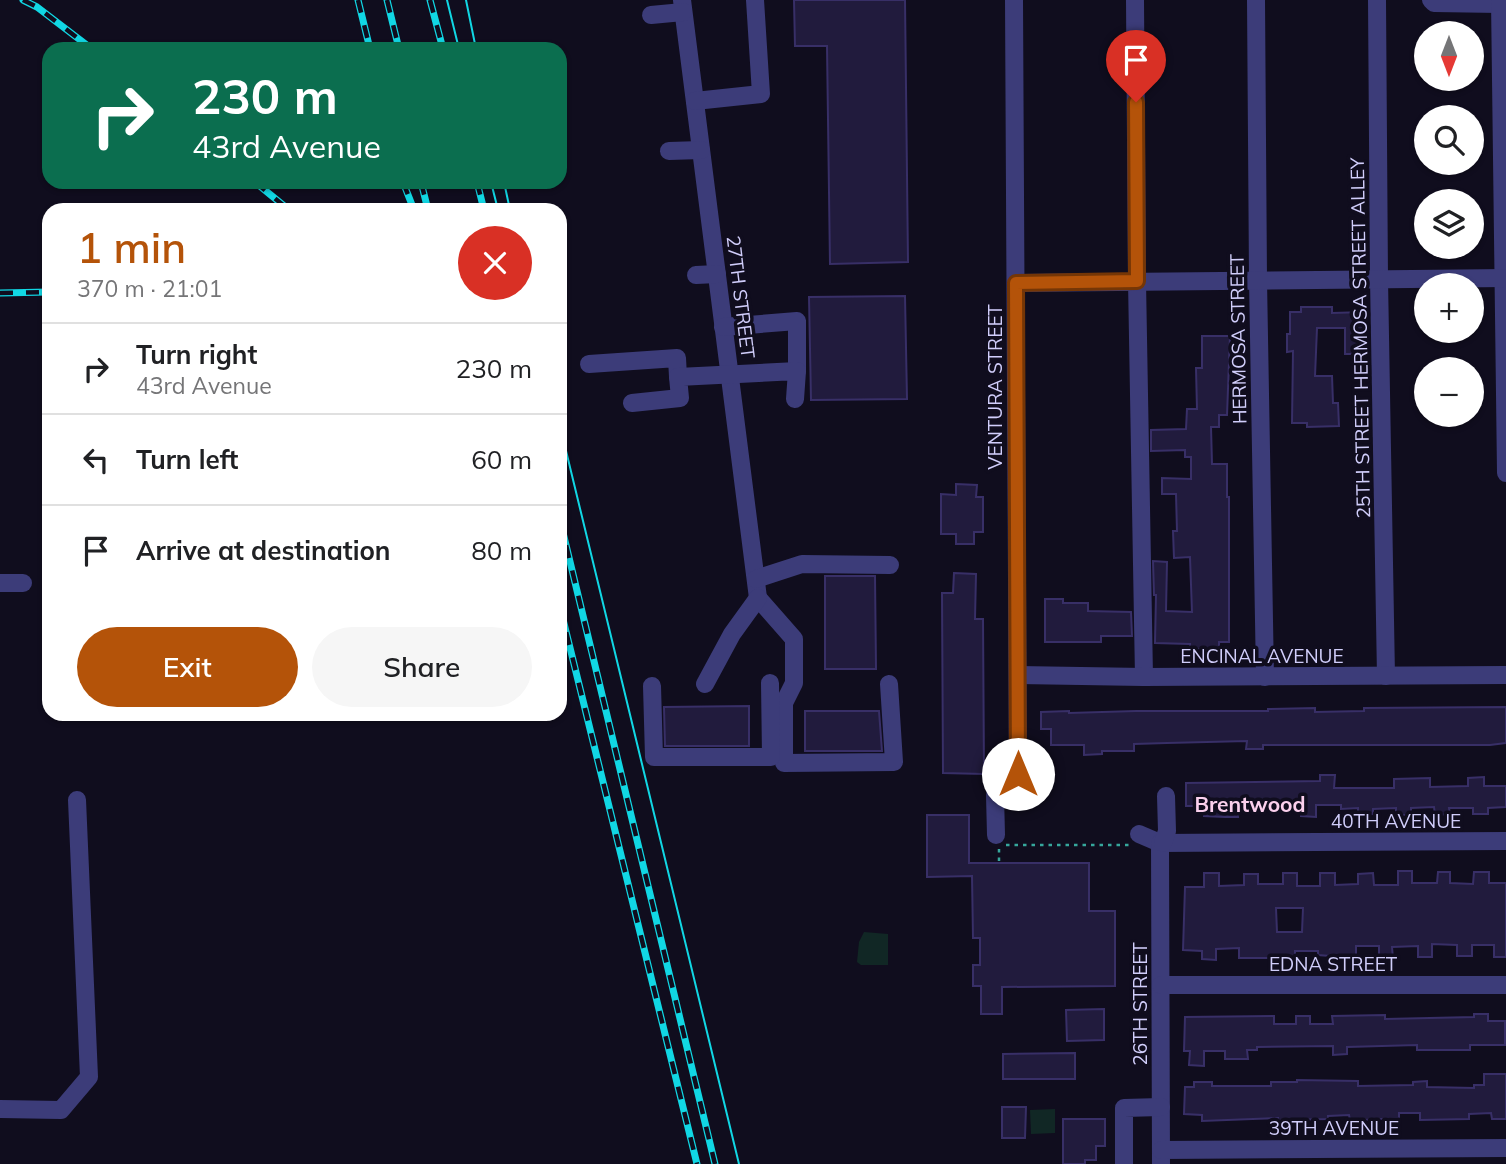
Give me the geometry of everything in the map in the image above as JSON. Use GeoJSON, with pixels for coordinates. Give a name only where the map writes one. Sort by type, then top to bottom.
{"type":"FeatureCollection","features":[{"type":"Feature","properties":{"kind":"street"},"geometry":{"type":"LineString","coordinates":[[695,101],[761,94],[755,0]]}},
{"type":"Feature","properties":{"kind":"street","name":"VENTURA STREET"},"geometry":{"type":"LineString","coordinates":[[1014,0],[1018,774]]}},
{"type":"Feature","properties":{"kind":"street"},"geometry":{"type":"LineString","coordinates":[[1135,0],[1144,677]]}},
{"type":"Feature","properties":{"kind":"street","name":"HERMOSA STREET"},"geometry":{"type":"LineString","coordinates":[[1256,0],[1265,677]]}},
{"type":"Feature","properties":{"kind":"street","name":"25TH STREET HERMOSA STREET ALLEY"},"geometry":{"type":"LineString","coordinates":[[1377,0],[1386,676]]}},
{"type":"Feature","properties":{"kind":"street"},"geometry":{"type":"LineString","coordinates":[[1431,0],[1434,3],[1500,2],[1506,473]]}},
{"type":"Feature","properties":{"kind":"street"},"geometry":{"type":"LineString","coordinates":[[651,15],[682,6]]}},
{"type":"Feature","properties":{"kind":"street","name":"27TH STREET"},"geometry":{"type":"LineString","coordinates":[[682,6],[758,598]]}},
{"type":"Feature","properties":{"kind":"street"},"geometry":{"type":"LineString","coordinates":[[669,151],[701,150]]}},
{"type":"Feature","properties":{"kind":"street"},"geometry":{"type":"LineString","coordinates":[[696,275],[717,274]]}},
{"type":"Feature","properties":{"kind":"street"},"geometry":{"type":"LineString","coordinates":[[1016,283],[1504,278]]}},
{"type":"Feature","properties":{"kind":"street"},"geometry":{"type":"LineString","coordinates":[[723,327],[797,321],[795,399]]}},
{"type":"Feature","properties":{"kind":"street"},"geometry":{"type":"LineString","coordinates":[[589,364],[677,358],[680,398],[632,404]]}},
{"type":"Feature","properties":{"kind":"street"},"geometry":{"type":"LineString","coordinates":[[678,377],[797,371]]}},
{"type":"Feature","properties":{"kind":"street"},"geometry":{"type":"LineString","coordinates":[[756,579],[802,564],[890,565]]}},
{"type":"Feature","properties":{"kind":"street"},"geometry":{"type":"LineString","coordinates":[[0,583],[23,583]]}},
{"type":"Feature","properties":{"kind":"street"},"geometry":{"type":"LineString","coordinates":[[705,684],[732,635],[758,598],[794,639],[794,683],[784,703],[784,763],[894,762],[889,684]]}},
{"type":"Feature","properties":{"kind":"street","name":"ENCINAL AVENUE"},"geometry":{"type":"LineString","coordinates":[[1018,675],[1506,675]]}},
{"type":"Feature","properties":{"kind":"street"},"geometry":{"type":"LineString","coordinates":[[652,686],[654,757],[771,757],[770,683]]}},
{"type":"Feature","properties":{"kind":"street"},"geometry":{"type":"LineString","coordinates":[[995,795],[996,835]]}},
{"type":"Feature","properties":{"kind":"street","name":"26TH STREET"},"geometry":{"type":"LineString","coordinates":[[1161,1157],[1161,843],[1167,831],[1166,796]]}},
{"type":"Feature","properties":{"kind":"street"},"geometry":{"type":"LineString","coordinates":[[0,1109],[61,1110],[89,1077],[77,800]]}},
{"type":"Feature","properties":{"kind":"street"},"geometry":{"type":"LineString","coordinates":[[1135,840],[1161,843]]}},
{"type":"Feature","properties":{"kind":"street","name":"40TH AVENUE"},"geometry":{"type":"LineString","coordinates":[[1161,843],[1506,841]]}},
{"type":"Feature","properties":{"kind":"street","name":"EDNA STREET"},"geometry":{"type":"LineString","coordinates":[[1161,985],[1506,985]]}},
{"type":"Feature","properties":{"kind":"street"},"geometry":{"type":"LineString","coordinates":[[1124,1164],[1124,1108],[1161,1107]]}},
{"type":"Feature","properties":{"kind":"street","name":"39TH AVENUE"},"geometry":{"type":"LineString","coordinates":[[1161,1157],[1506,1148]]}},
{"type":"Feature","properties":{"kind":"path"},"geometry":{"type":"LineString","coordinates":[[999,863],[998,845],[1135,840]]}},
{"type":"Feature","properties":{"kind":"green space"},"geometry":{"type":"Polygon","coordinates":[[[864,932],[888,934],[888,965],[861,965],[857,962],[859,942],[864,932]]]}},
{"type":"Feature","properties":{"kind":"green space"},"geometry":{"type":"Polygon","coordinates":[[[1055,1109],[1055,1133],[1031,1134],[1030,1110],[1055,1109]]]}},
{"type":"Feature","properties":{"kind":"building"},"geometry":{"type":"Polygon","coordinates":[[[794,0],[905,0],[908,262],[830,264],[827,46],[795,46],[794,0]]]}},
{"type":"Feature","properties":{"kind":"building"},"geometry":{"type":"Polygon","coordinates":[[[905,296],[907,399],[811,400],[809,297],[905,296]]]}},
{"type":"Feature","properties":{"kind":"building"},"geometry":{"type":"Polygon","coordinates":[[[1301,307],[1332,307],[1332,313],[1365,312],[1366,354],[1345,354],[1345,328],[1317,328],[1315,376],[1332,376],[1333,403],[1338,403],[1339,426],[1307,427],[1307,423],[1292,423],[1293,351],[1287,352],[1287,334],[1290,334],[1290,312],[1301,312],[1301,307]]]}},
{"type":"Feature","properties":{"kind":"building"},"geometry":{"type":"Polygon","coordinates":[[[1202,336],[1230,336],[1227,415],[1219,415],[1219,427],[1211,427],[1212,464],[1227,464],[1229,497],[1229,642],[1219,642],[1219,649],[1190,649],[1190,644],[1155,643],[1156,595],[1153,561],[1167,562],[1166,611],[1192,612],[1190,557],[1174,558],[1173,531],[1177,531],[1176,494],[1162,494],[1162,478],[1191,479],[1191,457],[1185,457],[1185,450],[1151,451],[1151,430],[1186,429],[1187,409],[1197,409],[1196,368],[1202,368],[1202,336]]]}},
{"type":"Feature","properties":{"kind":"building"},"geometry":{"type":"Polygon","coordinates":[[[956,484],[977,485],[976,497],[983,497],[983,532],[974,532],[974,544],[956,544],[956,534],[941,534],[941,494],[956,495],[956,484]]]}},
{"type":"Feature","properties":{"kind":"building"},"geometry":{"type":"Polygon","coordinates":[[[954,573],[976,574],[975,619],[983,619],[984,774],[943,773],[942,593],[953,593],[954,573]]]}},
{"type":"Feature","properties":{"kind":"building"},"geometry":{"type":"Polygon","coordinates":[[[825,576],[875,576],[876,669],[825,669],[825,576]]]}},
{"type":"Feature","properties":{"kind":"building"},"geometry":{"type":"Polygon","coordinates":[[[1045,599],[1063,599],[1063,603],[1088,603],[1088,611],[1131,612],[1132,636],[1101,636],[1101,642],[1045,642],[1045,599]]]}},
{"type":"Feature","properties":{"kind":"building"},"geometry":{"type":"Polygon","coordinates":[[[749,706],[749,746],[665,746],[664,707],[749,706]]]}},
{"type":"Feature","properties":{"kind":"building"},"geometry":{"type":"Polygon","coordinates":[[[1506,707],[1506,743],[1490,745],[1263,745],[1263,749],[1246,749],[1247,741],[1134,744],[1134,751],[1102,751],[1102,754],[1084,755],[1084,745],[1051,745],[1051,729],[1041,729],[1041,712],[1268,711],[1315,708],[1315,712],[1364,711],[1364,708],[1506,707]]]}},
{"type":"Feature","properties":{"kind":"building"},"geometry":{"type":"Polygon","coordinates":[[[805,711],[879,711],[882,751],[805,751],[805,711]]]}},
{"type":"Feature","properties":{"kind":"building"},"geometry":{"type":"Polygon","coordinates":[[[1320,775],[1335,775],[1334,788],[1394,788],[1394,779],[1430,778],[1430,787],[1468,786],[1468,778],[1484,777],[1484,786],[1506,786],[1506,807],[1488,808],[1488,814],[1473,814],[1473,808],[1449,808],[1450,814],[1435,815],[1434,807],[1411,808],[1411,815],[1396,815],[1396,808],[1373,809],[1373,814],[1358,815],[1358,808],[1341,809],[1341,805],[1316,805],[1316,817],[1301,816],[1301,806],[1257,805],[1237,807],[1238,817],[1225,817],[1204,816],[1204,806],[1186,806],[1186,783],[1320,781],[1320,775]]]}},
{"type":"Feature","properties":{"kind":"building"},"geometry":{"type":"Polygon","coordinates":[[[927,815],[969,815],[969,863],[1089,863],[1089,911],[1115,911],[1115,986],[1002,987],[1002,1014],[981,1014],[981,986],[973,986],[973,965],[980,965],[980,938],[973,938],[972,876],[927,877],[927,815]]]}},
{"type":"Feature","properties":{"kind":"building"},"geometry":{"type":"Polygon","coordinates":[[[1398,871],[1412,871],[1412,883],[1437,883],[1438,872],[1450,872],[1450,883],[1473,884],[1474,872],[1489,872],[1489,883],[1506,883],[1506,957],[1494,957],[1494,945],[1472,945],[1472,956],[1457,956],[1457,945],[1432,944],[1432,957],[1418,957],[1418,946],[1392,947],[1393,959],[1379,959],[1379,946],[1356,946],[1356,958],[1318,955],[1318,951],[1295,951],[1295,958],[1239,958],[1239,948],[1216,949],[1216,960],[1202,959],[1202,951],[1183,950],[1185,887],[1204,887],[1204,873],[1219,873],[1219,886],[1244,885],[1244,874],[1258,874],[1258,884],[1283,884],[1283,873],[1297,873],[1297,886],[1320,886],[1320,873],[1335,873],[1335,885],[1358,884],[1358,874],[1373,873],[1374,885],[1398,885],[1398,871]],[[1276,908],[1277,932],[1302,932],[1303,908],[1276,908]]]}},
{"type":"Feature","properties":{"kind":"building"},"geometry":{"type":"Polygon","coordinates":[[[1104,1009],[1104,1040],[1067,1041],[1066,1010],[1104,1009]]]}},
{"type":"Feature","properties":{"kind":"building"},"geometry":{"type":"Polygon","coordinates":[[[1474,1014],[1488,1014],[1488,1021],[1505,1021],[1505,1045],[1470,1045],[1470,1050],[1417,1050],[1417,1045],[1347,1047],[1347,1054],[1333,1055],[1333,1046],[1257,1047],[1257,1050],[1247,1050],[1248,1059],[1225,1059],[1225,1051],[1204,1051],[1204,1066],[1189,1065],[1190,1051],[1184,1051],[1185,1017],[1274,1016],[1274,1024],[1296,1024],[1296,1016],[1310,1016],[1310,1024],[1333,1024],[1332,1016],[1385,1015],[1385,1019],[1474,1017],[1474,1014]]]}},
{"type":"Feature","properties":{"kind":"building"},"geometry":{"type":"Polygon","coordinates":[[[1075,1053],[1075,1079],[1003,1079],[1003,1054],[1075,1053]]]}},
{"type":"Feature","properties":{"kind":"building"},"geometry":{"type":"Polygon","coordinates":[[[1484,1074],[1506,1074],[1506,1119],[1492,1119],[1491,1113],[1469,1114],[1469,1119],[1420,1120],[1420,1113],[1399,1113],[1399,1118],[1364,1120],[1350,1120],[1349,1115],[1328,1116],[1328,1119],[1202,1121],[1202,1115],[1184,1114],[1185,1087],[1194,1087],[1194,1082],[1212,1082],[1212,1086],[1271,1086],[1271,1082],[1297,1080],[1358,1081],[1358,1086],[1413,1085],[1413,1082],[1427,1081],[1427,1087],[1474,1088],[1474,1085],[1484,1085],[1484,1074]]]}},
{"type":"Feature","properties":{"kind":"building"},"geometry":{"type":"Polygon","coordinates":[[[1002,1107],[1026,1107],[1025,1138],[1002,1138],[1002,1107]]]}},
{"type":"Feature","properties":{"kind":"building"},"geometry":{"type":"Polygon","coordinates":[[[1063,1119],[1105,1119],[1105,1146],[1096,1146],[1096,1160],[1085,1160],[1085,1164],[1063,1164],[1063,1119]]]}},
{"type":"Feature","properties":{"kind":"tram line"},"geometry":{"type":"LineString","coordinates":[[447,0],[457,42]]}},
{"type":"Feature","properties":{"kind":"tram line"},"geometry":{"type":"LineString","coordinates":[[466,0],[475,42]]}},
{"type":"Feature","properties":{"kind":"tram line"},"geometry":{"type":"LineString","coordinates":[[493,189],[496,203]]}},
{"type":"Feature","properties":{"kind":"tram line"},"geometry":{"type":"LineString","coordinates":[[506,189],[508,203]]}},
{"type":"Feature","properties":{"kind":"tram line"},"geometry":{"type":"LineString","coordinates":[[567,455],[739,1164]]}},
{"type":"Feature","properties":{"kind":"railway"},"geometry":{"type":"LineString","coordinates":[[23,0],[37,7],[83,42]]}},
{"type":"Feature","properties":{"kind":"railway"},"geometry":{"type":"LineString","coordinates":[[358,0],[368,42]]}},
{"type":"Feature","properties":{"kind":"railway"},"geometry":{"type":"LineString","coordinates":[[387,0],[397,42]]}},
{"type":"Feature","properties":{"kind":"railway"},"geometry":{"type":"LineString","coordinates":[[430,0],[441,42]]}},
{"type":"Feature","properties":{"kind":"railway"},"geometry":{"type":"LineString","coordinates":[[264,189],[280,203]]}},
{"type":"Feature","properties":{"kind":"railway"},"geometry":{"type":"LineString","coordinates":[[406,189],[411,203]]}},
{"type":"Feature","properties":{"kind":"railway"},"geometry":{"type":"LineString","coordinates":[[423,189],[426,203]]}},
{"type":"Feature","properties":{"kind":"railway"},"geometry":{"type":"LineString","coordinates":[[479,189],[482,203]]}},
{"type":"Feature","properties":{"kind":"railway"},"geometry":{"type":"LineString","coordinates":[[0,293],[42,292]]}},
{"type":"Feature","properties":{"kind":"railway"},"geometry":{"type":"LineString","coordinates":[[567,549],[715,1164]]}},
{"type":"Feature","properties":{"kind":"railway"},"geometry":{"type":"LineString","coordinates":[[567,635],[697,1164]]}},
{"type":"Feature","properties":{"kind":"district","name":"Brentwood"},"geometry":{"type":"Point","coordinates":[1250,805]}},
{"type":"Feature","properties":{"kind":"route"},"geometry":{"type":"LineString","coordinates":[[1018,774],[1016,283],[1137,281],[1136,102]]}}]}
